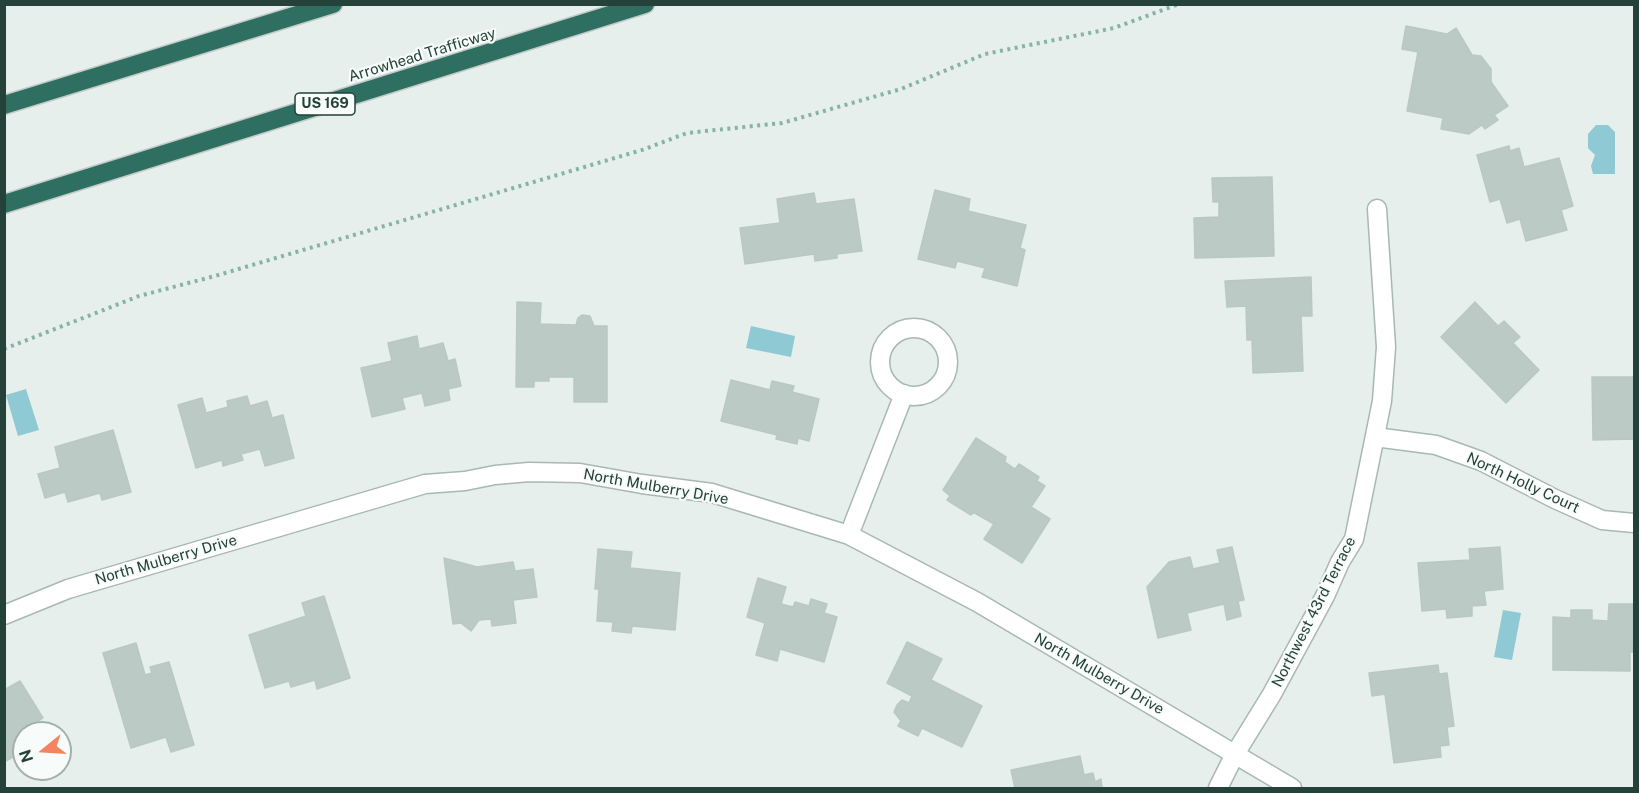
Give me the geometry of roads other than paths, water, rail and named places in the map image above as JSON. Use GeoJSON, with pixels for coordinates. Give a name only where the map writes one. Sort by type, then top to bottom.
{"type":"FeatureCollection","features":[{"type":"Feature","properties":{"kind":"highway"},"geometry":{"type":"LineString","coordinates":[[4,105],[333,4]]}},
{"type":"Feature","properties":{"kind":"highway","name":"Arrowhead Trafficway"},"geometry":{"type":"LineString","coordinates":[[4,204],[645,4]]}},
{"type":"Feature","properties":{"kind":"street","name":"Northwest 43rd Terrace"},"geometry":{"type":"LineString","coordinates":[[1218,789],[1354,539],[1382,401],[1386,347],[1377,208]]}},
{"type":"Feature","properties":{"kind":"street"},"geometry":{"type":"LineString","coordinates":[[849,535],[904,394]]}},
{"type":"Feature","properties":{"kind":"street","name":"North Holly Court"},"geometry":{"type":"LineString","coordinates":[[1375,437],[1436,445],[1481,461],[1602,520],[1635,522]]}},
{"type":"Feature","properties":{"kind":"street","name":"North Mulberry Drive"},"geometry":{"type":"LineString","coordinates":[[4,615],[68,589],[425,484],[465,482],[495,475],[529,472],[580,473],[712,493],[849,535],[977,602],[1292,789]]}},
{"type":"Feature","properties":{"kind":"water"},"geometry":{"type":"Polygon","coordinates":[[[1596,125],[1608,125],[1615,132],[1615,174],[1593,174],[1591,166],[1595,155],[1588,148],[1588,134],[1596,125]]]}},
{"type":"Feature","properties":{"kind":"water"},"geometry":{"type":"Polygon","coordinates":[[[751,326],[795,336],[791,357],[746,348],[751,326]]]}},
{"type":"Feature","properties":{"kind":"water"},"geometry":{"type":"Polygon","coordinates":[[[26,389],[39,430],[18,436],[6,395],[26,389]]]}},
{"type":"Feature","properties":{"kind":"water"},"geometry":{"type":"Polygon","coordinates":[[[1503,610],[1521,613],[1512,660],[1494,657],[1503,610]]]}}]}
